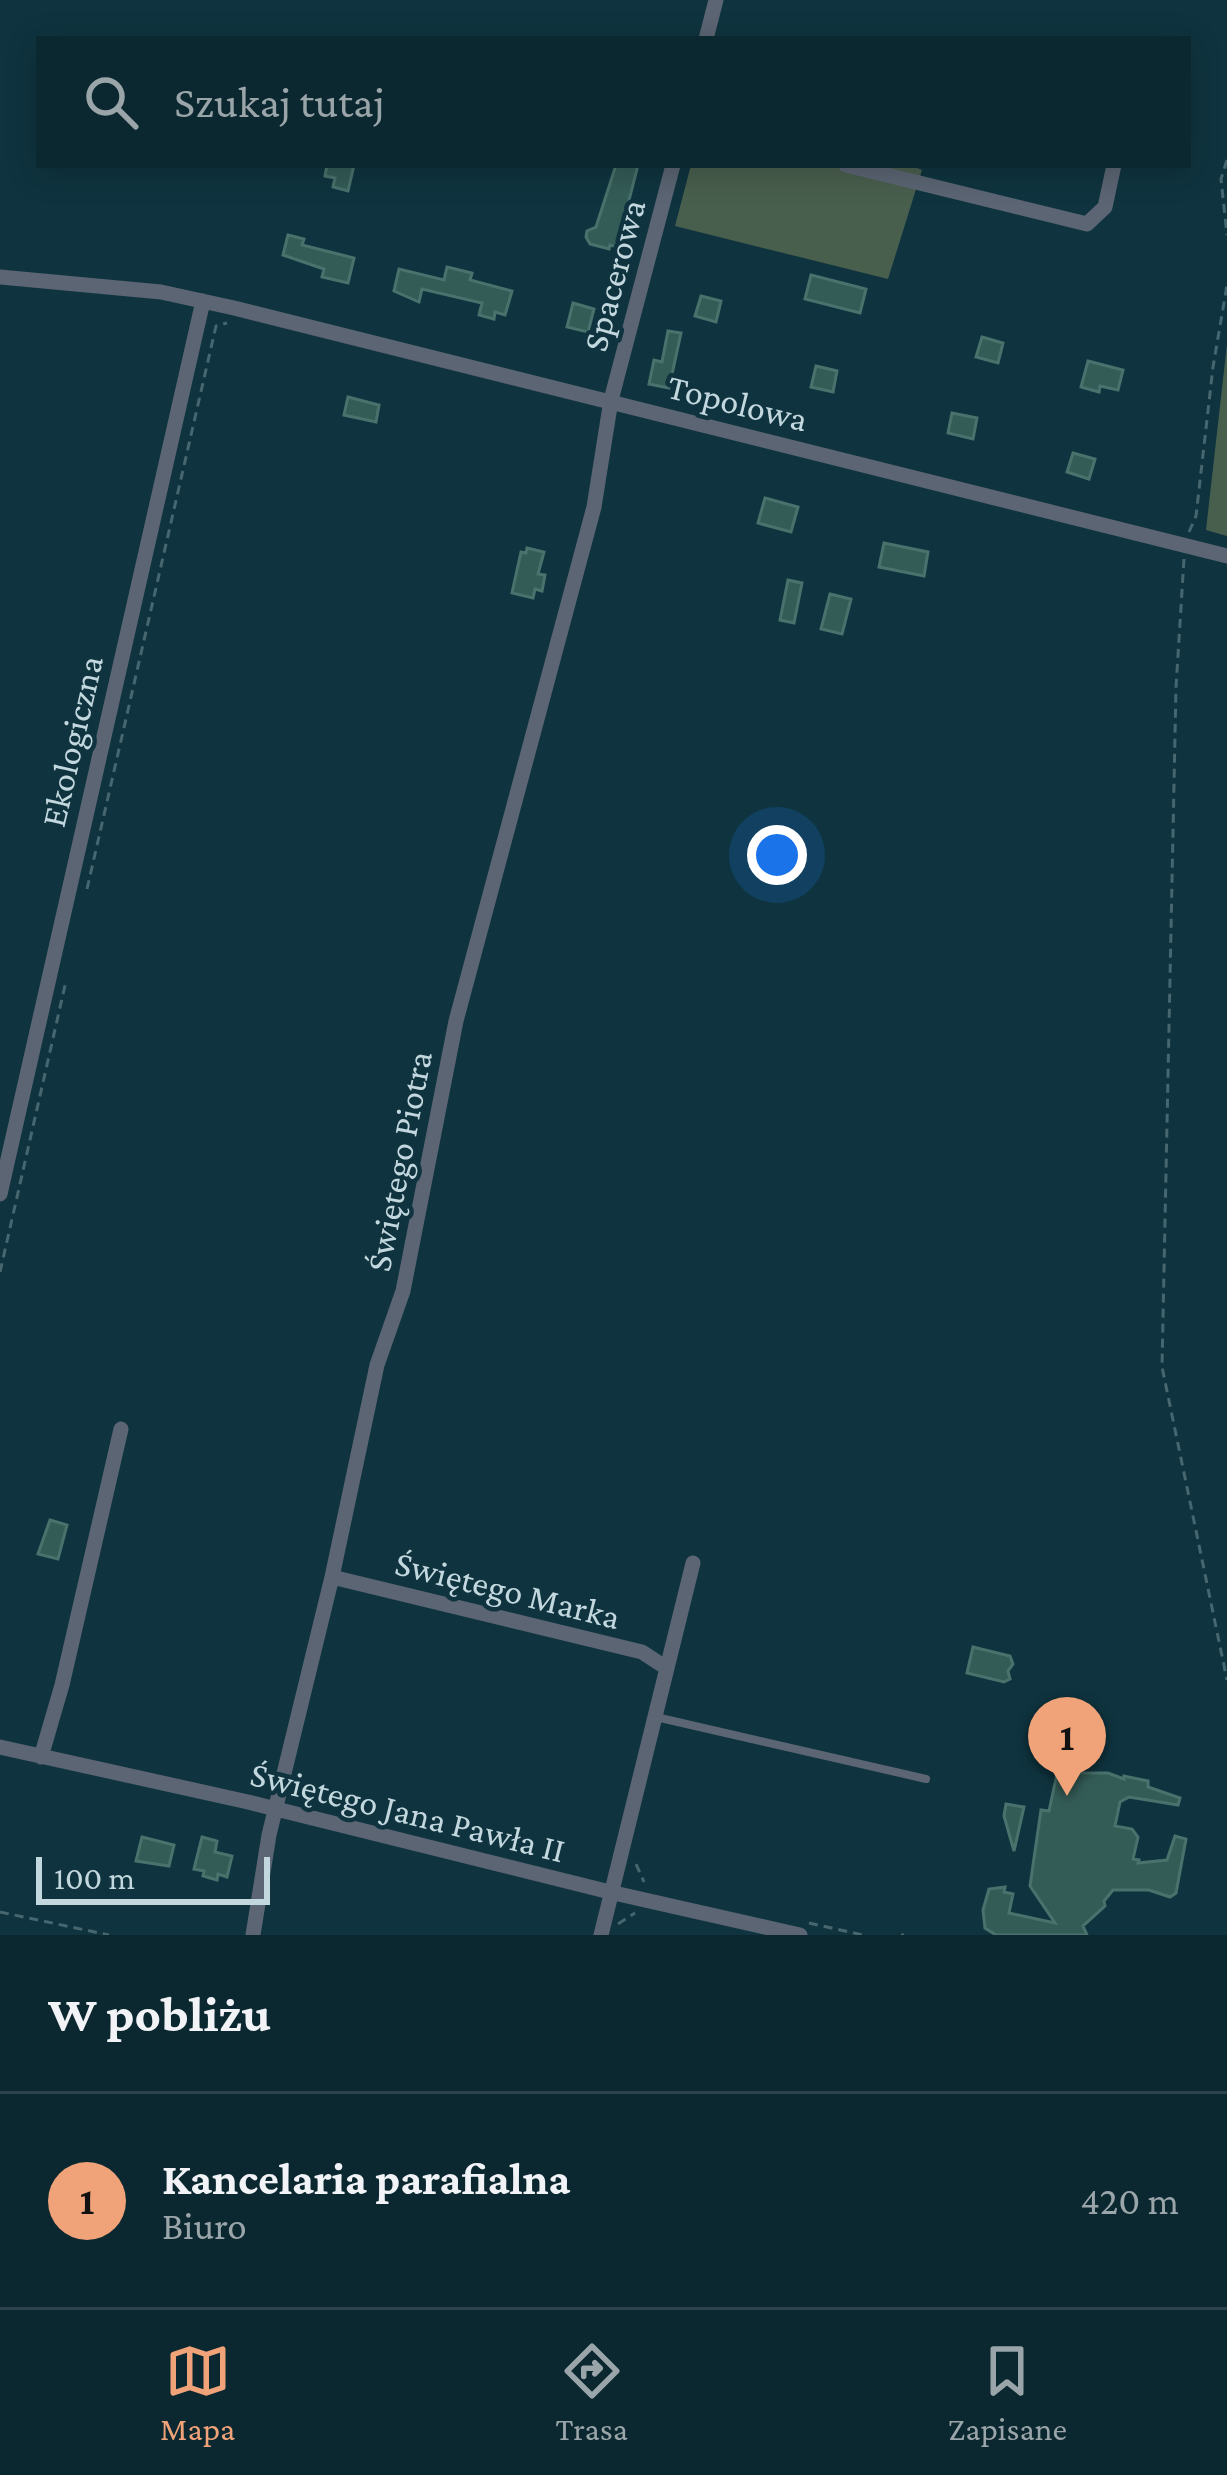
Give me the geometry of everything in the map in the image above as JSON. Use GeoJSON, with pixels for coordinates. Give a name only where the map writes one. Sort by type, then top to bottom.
{"type":"FeatureCollection","features":[{"type":"Feature","properties":{"kind":"street"},"geometry":{"type":"LineString","coordinates":[[707,36],[716,0]]}},
{"type":"Feature","properties":{"kind":"street","name":"Spacerowa"},"geometry":{"type":"LineString","coordinates":[[611,400],[672,168]]}},
{"type":"Feature","properties":{"kind":"street"},"geometry":{"type":"LineString","coordinates":[[869,168],[909,173],[1080,224],[1093,221],[1105,207],[1113,168]]}},
{"type":"Feature","properties":{"kind":"street","name":"Topolowa"},"geometry":{"type":"LineString","coordinates":[[0,277],[161,292],[234,308],[1227,556]]}},
{"type":"Feature","properties":{"kind":"street","name":"Ekologiczna"},"geometry":{"type":"LineString","coordinates":[[0,1193],[203,302]]}},
{"type":"Feature","properties":{"kind":"street","name":"Świętego Piotra"},"geometry":{"type":"LineString","coordinates":[[253,1935],[269,1835],[377,1366],[403,1291],[456,1022],[594,507],[611,400]]}},
{"type":"Feature","properties":{"kind":"street"},"geometry":{"type":"LineString","coordinates":[[41,1757],[122,1429]]}},
{"type":"Feature","properties":{"kind":"street"},"geometry":{"type":"LineString","coordinates":[[603,1929],[693,1563]]}},
{"type":"Feature","properties":{"kind":"street","name":"Świętego Marka"},"geometry":{"type":"LineString","coordinates":[[332,1577],[642,1652],[665,1667]]}},
{"type":"Feature","properties":{"kind":"street","name":"Świętego Jana Pawła II"},"geometry":{"type":"LineString","coordinates":[[0,1747],[614,1893],[801,1928]]}},
{"type":"Feature","properties":{"kind":"lane"},"geometry":{"type":"LineString","coordinates":[[656,1717],[926,1778]]}},
{"type":"Feature","properties":{"kind":"path"},"geometry":{"type":"LineString","coordinates":[[1227,160],[1221,179],[1227,236]]}},
{"type":"Feature","properties":{"kind":"path"},"geometry":{"type":"LineString","coordinates":[[1227,285],[1196,515],[1185,546],[1176,687],[1162,1367],[1227,1680]]}},
{"type":"Feature","properties":{"kind":"path"},"geometry":{"type":"LineString","coordinates":[[86,893],[216,326]]}},
{"type":"Feature","properties":{"kind":"path"},"geometry":{"type":"LineString","coordinates":[[0,1272],[65,982]]}},
{"type":"Feature","properties":{"kind":"path"},"geometry":{"type":"LineString","coordinates":[[635,1865],[648,1885]]}},
{"type":"Feature","properties":{"kind":"path"},"geometry":{"type":"LineString","coordinates":[[0,1912],[109,1935]]}},
{"type":"Feature","properties":{"kind":"path"},"geometry":{"type":"LineString","coordinates":[[603,1929],[643,1912]]}},
{"type":"Feature","properties":{"kind":"path"},"geometry":{"type":"LineString","coordinates":[[801,1928],[863,1935]]}},
{"type":"Feature","properties":{"kind":"green space"},"geometry":{"type":"Polygon","coordinates":[[[690,168],[922,170],[888,279],[675,226],[690,168]]]}},
{"type":"Feature","properties":{"kind":"green space"},"geometry":{"type":"Polygon","coordinates":[[[1227,344],[1227,536],[1206,530],[1227,344]]]}},
{"type":"Feature","properties":{"kind":"building"},"geometry":{"type":"Polygon","coordinates":[[[326,168],[353,168],[348,191],[333,187],[335,178],[325,176],[326,168]]]}},
{"type":"Feature","properties":{"kind":"building"},"geometry":{"type":"Polygon","coordinates":[[[615,168],[637,168],[617,247],[590,244],[587,231],[596,227],[615,168]]]}},
{"type":"Feature","properties":{"kind":"building"},"geometry":{"type":"Polygon","coordinates":[[[288,235],[304,239],[302,245],[354,258],[348,283],[322,277],[324,269],[283,255],[288,235]]]}},
{"type":"Feature","properties":{"kind":"building"},"geometry":{"type":"Polygon","coordinates":[[[447,267],[472,273],[470,280],[512,291],[505,315],[495,312],[494,319],[479,315],[482,303],[422,289],[419,302],[394,291],[399,269],[444,280],[447,267]]]}},
{"type":"Feature","properties":{"kind":"building"},"geometry":{"type":"Polygon","coordinates":[[[811,275],[866,289],[860,313],[805,299],[811,275]]]}},
{"type":"Feature","properties":{"kind":"building"},"geometry":{"type":"Polygon","coordinates":[[[701,296],[721,301],[716,322],[695,316],[701,296]]]}},
{"type":"Feature","properties":{"kind":"building"},"geometry":{"type":"Polygon","coordinates":[[[573,303],[594,309],[588,332],[567,327],[573,303]]]}},
{"type":"Feature","properties":{"kind":"building"},"geometry":{"type":"Polygon","coordinates":[[[668,331],[681,333],[669,388],[649,384],[654,360],[662,362],[668,331]]]}},
{"type":"Feature","properties":{"kind":"building"},"geometry":{"type":"Polygon","coordinates":[[[982,337],[1003,343],[998,363],[976,357],[982,337]]]}},
{"type":"Feature","properties":{"kind":"building"},"geometry":{"type":"Polygon","coordinates":[[[1088,361],[1123,370],[1118,390],[1081,387],[1088,361]]]}},
{"type":"Feature","properties":{"kind":"building"},"geometry":{"type":"Polygon","coordinates":[[[816,366],[837,371],[833,392],[811,387],[816,366]]]}},
{"type":"Feature","properties":{"kind":"building"},"geometry":{"type":"Polygon","coordinates":[[[348,397],[379,405],[376,422],[344,415],[348,397]]]}},
{"type":"Feature","properties":{"kind":"building"},"geometry":{"type":"Polygon","coordinates":[[[952,413],[977,418],[973,439],[948,433],[952,413]]]}},
{"type":"Feature","properties":{"kind":"building"},"geometry":{"type":"Polygon","coordinates":[[[1073,453],[1095,459],[1089,479],[1067,472],[1073,453]]]}},
{"type":"Feature","properties":{"kind":"building"},"geometry":{"type":"Polygon","coordinates":[[[765,498],[798,507],[791,532],[758,523],[765,498]]]}},
{"type":"Feature","properties":{"kind":"building"},"geometry":{"type":"Polygon","coordinates":[[[884,543],[928,552],[924,576],[879,567],[884,543]]]}},
{"type":"Feature","properties":{"kind":"building"},"geometry":{"type":"Polygon","coordinates":[[[527,548],[544,552],[538,574],[545,575],[542,591],[535,589],[533,598],[512,593],[521,552],[526,553],[527,548]]]}},
{"type":"Feature","properties":{"kind":"building"},"geometry":{"type":"Polygon","coordinates":[[[788,580],[802,583],[794,623],[780,620],[788,580]]]}},
{"type":"Feature","properties":{"kind":"building"},"geometry":{"type":"Polygon","coordinates":[[[830,594],[851,599],[842,634],[821,629],[830,594]]]}},
{"type":"Feature","properties":{"kind":"building"},"geometry":{"type":"Polygon","coordinates":[[[50,1520],[67,1525],[58,1559],[38,1554],[50,1520]]]}},
{"type":"Feature","properties":{"kind":"building"},"geometry":{"type":"Polygon","coordinates":[[[973,1647],[1010,1656],[1010,1679],[1004,1682],[967,1673],[973,1647]]]}},
{"type":"Feature","properties":{"kind":"building"},"geometry":{"type":"Polygon","coordinates":[[[1066,1732],[1096,1739],[1098,1752],[1078,1773],[1148,1781],[1148,1787],[1180,1798],[1178,1805],[1129,1797],[1120,1802],[1115,1826],[1132,1829],[1138,1837],[1133,1859],[1138,1863],[1167,1860],[1175,1836],[1186,1839],[1176,1893],[1170,1897],[1149,1890],[1113,1890],[1105,1906],[1083,1926],[1087,1935],[996,1935],[985,1928],[983,1910],[989,1889],[1005,1887],[1004,1892],[1013,1894],[1009,1913],[1055,1923],[1030,1886],[1041,1810],[1049,1811],[1066,1732]]]}},
{"type":"Feature","properties":{"kind":"building"},"geometry":{"type":"Polygon","coordinates":[[[1006,1804],[1024,1807],[1014,1851],[1004,1816],[1006,1804]]]}},
{"type":"Feature","properties":{"kind":"building"},"geometry":{"type":"Polygon","coordinates":[[[142,1837],[174,1845],[169,1866],[136,1861],[142,1837]]]}},
{"type":"Feature","properties":{"kind":"building"},"geometry":{"type":"Polygon","coordinates":[[[202,1837],[217,1841],[215,1852],[232,1856],[227,1877],[218,1874],[217,1880],[194,1869],[202,1837]]]}},
{"type":"Feature","properties":{"kind":"place","name":"Kancelaria parafialna"},"geometry":{"type":"Point","coordinates":[1067,1796]}}]}
